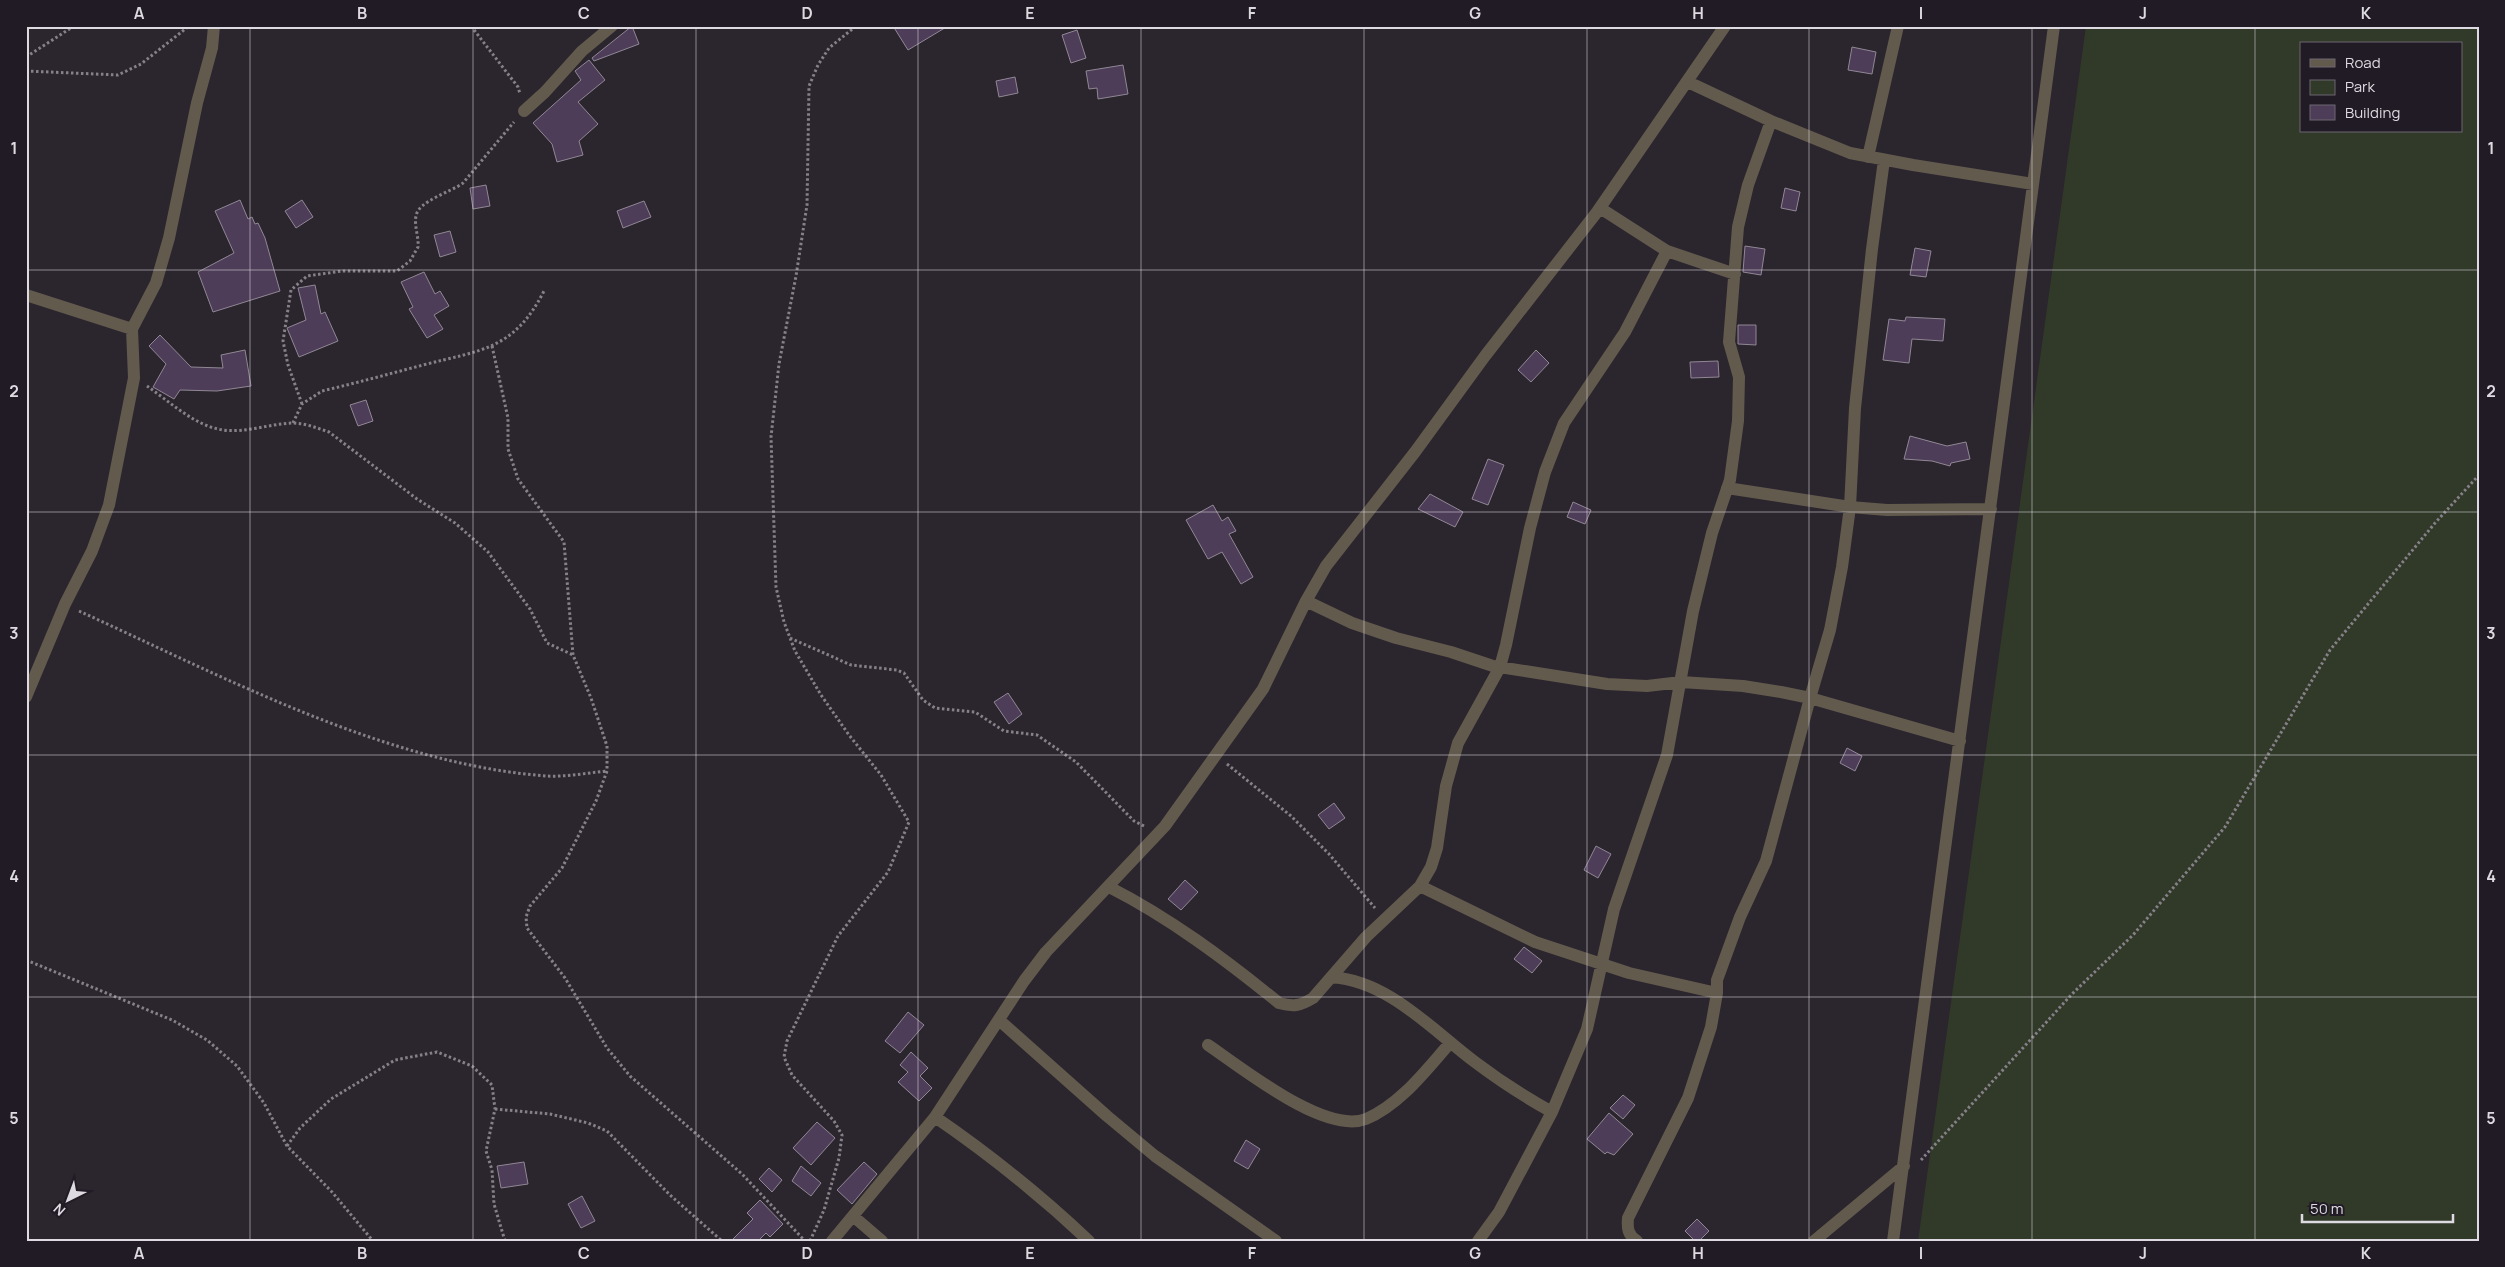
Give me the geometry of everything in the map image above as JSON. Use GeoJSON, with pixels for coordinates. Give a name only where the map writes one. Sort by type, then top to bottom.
{"type":"FeatureCollection","features":[{"type":"Feature","properties":{"kind":"street"},"geometry":{"type":"LineString","coordinates":[[26,697],[29,680],[92,551],[109,505],[134,378],[132,329],[156,283],[168,238],[197,103],[212,48],[214,26]]}},
{"type":"Feature","properties":{"kind":"street"},"geometry":{"type":"LineString","coordinates":[[524,111],[545,92],[582,51],[612,26]]}},
{"type":"Feature","properties":{"kind":"street"},"geometry":{"type":"LineString","coordinates":[[832,1241],[935,1117],[1024,981],[1046,952],[1109,888],[1158,834],[1217,756],[1263,689],[1306,601],[1326,566],[1600,208],[1725,26]]}},
{"type":"Feature","properties":{"kind":"street"},"geometry":{"type":"LineString","coordinates":[[1868,156],[1898,26]]}},
{"type":"Feature","properties":{"kind":"street"},"geometry":{"type":"LineString","coordinates":[[1894,1241],[2054,26]]}},
{"type":"Feature","properties":{"kind":"street"},"geometry":{"type":"LineString","coordinates":[[1688,82],[1770,121],[1850,153],[2033,184]]}},
{"type":"Feature","properties":{"kind":"street"},"geometry":{"type":"LineString","coordinates":[[1478,1241],[1499,1212],[1552,1112],[1587,1029],[1603,965],[1614,909],[1667,755],[1697,594],[1712,533],[1727,488],[1738,421],[1739,377],[1729,342],[1738,227],[1746,193],[1770,121]]}},
{"type":"Feature","properties":{"kind":"street"},"geometry":{"type":"LineString","coordinates":[[1638,1241],[1632,1237],[1627,1228],[1628,1218],[1688,1098],[1711,1027],[1717,993],[1716,980],[1740,917],[1766,862],[1830,630],[1842,567],[1850,507],[1855,408],[1872,249],[1884,160]]}},
{"type":"Feature","properties":{"kind":"street"},"geometry":{"type":"LineString","coordinates":[[1600,208],[1667,251],[1735,274]]}},
{"type":"Feature","properties":{"kind":"street"},"geometry":{"type":"LineString","coordinates":[[1109,888],[1133,899],[1176,927],[1279,1002],[1290,1006],[1302,1005],[1313,998],[1385,920],[1420,886],[1431,867],[1437,848],[1446,786],[1458,743],[1500,667],[1515,606],[1530,528],[1545,472],[1564,423],[1625,332],[1667,251]]}},
{"type":"Feature","properties":{"kind":"street"},"geometry":{"type":"LineString","coordinates":[[26,295],[132,329]]}},
{"type":"Feature","properties":{"kind":"street"},"geometry":{"type":"LineString","coordinates":[[1727,488],[1850,507],[1888,510],[1991,509]]}},
{"type":"Feature","properties":{"kind":"street"},"geometry":{"type":"LineString","coordinates":[[1306,601],[1352,623],[1396,638],[1500,667],[1607,684],[1647,686],[1681,682],[1743,686],[1810,698],[1960,741]]}},
{"type":"Feature","properties":{"kind":"street"},"geometry":{"type":"LineString","coordinates":[[1420,886],[1535,942],[1603,965],[1657,980],[1717,993]]}},
{"type":"Feature","properties":{"kind":"street"},"geometry":{"type":"LineString","coordinates":[[1331,977],[1359,981],[1388,994],[1508,1087],[1552,1112]]}},
{"type":"Feature","properties":{"kind":"street"},"geometry":{"type":"LineString","coordinates":[[1000,1020],[1106,1116],[1155,1156],[1276,1241]]}},
{"type":"Feature","properties":{"kind":"street"},"geometry":{"type":"LineString","coordinates":[[1208,1046],[1295,1102],[1323,1117],[1349,1122],[1366,1119],[1386,1106],[1406,1090],[1450,1043]]}},
{"type":"Feature","properties":{"kind":"street"},"geometry":{"type":"LineString","coordinates":[[935,1117],[987,1153],[1036,1191],[1089,1241]]}},
{"type":"Feature","properties":{"kind":"street"},"geometry":{"type":"LineString","coordinates":[[1814,1241],[1904,1166]]}},
{"type":"Feature","properties":{"kind":"street"},"geometry":{"type":"LineString","coordinates":[[853,1216],[882,1241]]}},
{"type":"Feature","properties":{"kind":"path"},"geometry":{"type":"LineString","coordinates":[[26,57],[74,26]]}},
{"type":"Feature","properties":{"kind":"path"},"geometry":{"type":"LineString","coordinates":[[26,71],[118,75],[141,64],[189,26]]}},
{"type":"Feature","properties":{"kind":"path"},"geometry":{"type":"LineString","coordinates":[[302,404],[288,365],[283,341],[292,290],[306,276],[342,271],[397,271],[405,266],[418,247],[415,220],[417,212],[428,202],[454,190],[463,183],[524,111],[518,87],[471,26]]}},
{"type":"Feature","properties":{"kind":"path"},"geometry":{"type":"LineString","coordinates":[[810,1241],[824,1210],[839,1158],[842,1135],[834,1121],[792,1075],[784,1057],[787,1041],[838,936],[888,872],[909,822],[881,775],[848,735],[821,695],[790,638],[776,587],[771,437],[774,402],[807,205],[809,86],[818,65],[829,48],[856,26]]}},
{"type":"Feature","properties":{"kind":"path"},"geometry":{"type":"LineString","coordinates":[[293,423],[302,404],[322,392],[462,357],[492,346],[517,329],[532,314],[544,290]]}},
{"type":"Feature","properties":{"kind":"path"},"geometry":{"type":"LineString","coordinates":[[492,346],[508,418],[508,449],[518,479],[564,542],[573,654],[591,698],[607,746],[607,771],[596,801],[562,868],[530,906],[526,917],[527,928],[566,978],[607,1048],[630,1076],[742,1174],[805,1241]]}},
{"type":"Feature","properties":{"kind":"path"},"geometry":{"type":"LineString","coordinates":[[134,378],[200,423],[222,430],[245,430],[293,423],[313,426],[329,432],[417,499],[455,523],[488,552],[517,589],[547,643],[573,654]]}},
{"type":"Feature","properties":{"kind":"path"},"geometry":{"type":"LineString","coordinates":[[1902,1181],[2072,994],[2133,934],[2225,827],[2330,650],[2435,523],[2479,475]]}},
{"type":"Feature","properties":{"kind":"path"},"geometry":{"type":"LineString","coordinates":[[65,604],[293,708],[387,742],[490,769],[548,776],[607,771]]}},
{"type":"Feature","properties":{"kind":"path"},"geometry":{"type":"LineString","coordinates":[[790,638],[852,665],[897,670],[904,673],[923,700],[935,708],[975,712],[1004,731],[1036,735],[1076,762],[1134,821],[1158,834]]}},
{"type":"Feature","properties":{"kind":"path"},"geometry":{"type":"LineString","coordinates":[[1217,756],[1291,816],[1329,854],[1385,920]]}},
{"type":"Feature","properties":{"kind":"path"},"geometry":{"type":"LineString","coordinates":[[26,960],[172,1020],[206,1040],[237,1066],[264,1103],[287,1146],[332,1192],[373,1241]]}},
{"type":"Feature","properties":{"kind":"path"},"geometry":{"type":"LineString","coordinates":[[287,1146],[300,1128],[331,1099],[396,1060],[437,1052],[472,1066],[492,1085],[495,1109],[486,1151],[492,1170],[494,1204],[505,1241]]}},
{"type":"Feature","properties":{"kind":"path"},"geometry":{"type":"LineString","coordinates":[[495,1109],[550,1114],[588,1123],[607,1131],[670,1195],[722,1241]]}},
{"type":"Feature","properties":{"kind":"green space"},"geometry":{"type":"Polygon","coordinates":[[[2086,26],[2479,26],[2479,1241],[1918,1241],[2086,26]]]}},
{"type":"Feature","properties":{"kind":"building"},"geometry":{"type":"Polygon","coordinates":[[[632,26],[639,44],[594,61],[592,58],[632,26]]]}},
{"type":"Feature","properties":{"kind":"building"},"geometry":{"type":"Polygon","coordinates":[[[893,26],[948,26],[908,50],[893,26]]]}},
{"type":"Feature","properties":{"kind":"building"},"geometry":{"type":"Polygon","coordinates":[[[1077,30],[1086,58],[1071,63],[1062,35],[1077,30]]]}},
{"type":"Feature","properties":{"kind":"building"},"geometry":{"type":"Polygon","coordinates":[[[1852,47],[1876,52],[1872,74],[1848,70],[1852,47]]]}},
{"type":"Feature","properties":{"kind":"building"},"geometry":{"type":"Polygon","coordinates":[[[589,60],[605,80],[578,102],[598,124],[579,141],[583,155],[557,162],[552,144],[533,123],[581,80],[575,71],[589,60]]]}},
{"type":"Feature","properties":{"kind":"building"},"geometry":{"type":"Polygon","coordinates":[[[1123,65],[1128,94],[1098,99],[1097,88],[1089,89],[1086,71],[1123,65]]]}},
{"type":"Feature","properties":{"kind":"building"},"geometry":{"type":"Polygon","coordinates":[[[1015,77],[1018,93],[999,97],[996,81],[1015,77]]]}},
{"type":"Feature","properties":{"kind":"building"},"geometry":{"type":"Polygon","coordinates":[[[486,185],[490,206],[473,209],[470,188],[486,185]]]}},
{"type":"Feature","properties":{"kind":"building"},"geometry":{"type":"Polygon","coordinates":[[[1785,188],[1800,192],[1796,211],[1781,208],[1785,188]]]}},
{"type":"Feature","properties":{"kind":"building"},"geometry":{"type":"Polygon","coordinates":[[[240,200],[248,219],[252,217],[255,224],[258,223],[265,238],[280,291],[213,312],[198,272],[234,253],[215,211],[240,200]]]}},
{"type":"Feature","properties":{"kind":"building"},"geometry":{"type":"Polygon","coordinates":[[[302,200],[313,217],[296,228],[285,211],[302,200]]]}},
{"type":"Feature","properties":{"kind":"building"},"geometry":{"type":"Polygon","coordinates":[[[644,201],[651,217],[623,228],[617,211],[644,201]]]}},
{"type":"Feature","properties":{"kind":"building"},"geometry":{"type":"Polygon","coordinates":[[[450,231],[456,252],[440,257],[434,235],[450,231]]]}},
{"type":"Feature","properties":{"kind":"building"},"geometry":{"type":"Polygon","coordinates":[[[1745,246],[1765,249],[1761,275],[1743,272],[1745,246]]]}},
{"type":"Feature","properties":{"kind":"building"},"geometry":{"type":"Polygon","coordinates":[[[1915,248],[1931,251],[1926,277],[1910,275],[1915,248]]]}},
{"type":"Feature","properties":{"kind":"building"},"geometry":{"type":"Polygon","coordinates":[[[424,272],[435,294],[440,291],[449,306],[434,315],[443,329],[427,338],[409,309],[413,307],[401,282],[424,272]]]}},
{"type":"Feature","properties":{"kind":"building"},"geometry":{"type":"Polygon","coordinates":[[[315,285],[321,314],[325,312],[338,341],[299,357],[287,328],[306,320],[298,288],[315,285]]]}},
{"type":"Feature","properties":{"kind":"building"},"geometry":{"type":"Polygon","coordinates":[[[1906,317],[1945,319],[1943,341],[1912,339],[1909,363],[1883,360],[1889,319],[1905,321],[1906,317]]]}},
{"type":"Feature","properties":{"kind":"building"},"geometry":{"type":"Polygon","coordinates":[[[1738,325],[1756,325],[1756,345],[1738,344],[1738,325]]]}},
{"type":"Feature","properties":{"kind":"building"},"geometry":{"type":"Polygon","coordinates":[[[160,335],[191,367],[223,368],[221,355],[245,350],[251,386],[217,391],[180,390],[174,399],[153,387],[166,364],[149,346],[160,335]]]}},
{"type":"Feature","properties":{"kind":"building"},"geometry":{"type":"Polygon","coordinates":[[[1536,350],[1549,363],[1531,382],[1518,370],[1536,350]]]}},
{"type":"Feature","properties":{"kind":"building"},"geometry":{"type":"Polygon","coordinates":[[[1718,361],[1719,377],[1691,378],[1690,362],[1718,361]]]}},
{"type":"Feature","properties":{"kind":"building"},"geometry":{"type":"Polygon","coordinates":[[[366,400],[373,421],[358,426],[350,405],[366,400]]]}},
{"type":"Feature","properties":{"kind":"building"},"geometry":{"type":"Polygon","coordinates":[[[1910,436],[1947,446],[1966,442],[1970,459],[1951,463],[1950,466],[1932,461],[1904,459],[1910,436]]]}},
{"type":"Feature","properties":{"kind":"building"},"geometry":{"type":"Polygon","coordinates":[[[1488,459],[1504,465],[1488,505],[1472,499],[1488,459]]]}},
{"type":"Feature","properties":{"kind":"building"},"geometry":{"type":"Polygon","coordinates":[[[1430,494],[1463,512],[1455,527],[1418,509],[1430,494]]]}},
{"type":"Feature","properties":{"kind":"building"},"geometry":{"type":"Polygon","coordinates":[[[1573,502],[1591,510],[1585,524],[1567,517],[1573,502]]]}},
{"type":"Feature","properties":{"kind":"building"},"geometry":{"type":"Polygon","coordinates":[[[1213,505],[1222,521],[1228,517],[1236,531],[1229,534],[1253,577],[1241,584],[1222,552],[1208,559],[1186,520],[1213,505]]]}},
{"type":"Feature","properties":{"kind":"building"},"geometry":{"type":"Polygon","coordinates":[[[1008,693],[1022,714],[1009,724],[994,702],[1008,693]]]}},
{"type":"Feature","properties":{"kind":"building"},"geometry":{"type":"Polygon","coordinates":[[[1847,748],[1862,756],[1855,771],[1840,763],[1847,748]]]}},
{"type":"Feature","properties":{"kind":"building"},"geometry":{"type":"Polygon","coordinates":[[[1334,803],[1345,818],[1329,829],[1318,815],[1334,803]]]}},
{"type":"Feature","properties":{"kind":"building"},"geometry":{"type":"Polygon","coordinates":[[[1596,846],[1611,854],[1598,878],[1584,870],[1596,846]]]}},
{"type":"Feature","properties":{"kind":"building"},"geometry":{"type":"Polygon","coordinates":[[[1185,880],[1198,892],[1181,910],[1168,899],[1185,880]]]}},
{"type":"Feature","properties":{"kind":"building"},"geometry":{"type":"Polygon","coordinates":[[[1524,947],[1542,961],[1532,973],[1514,959],[1524,947]]]}},
{"type":"Feature","properties":{"kind":"building"},"geometry":{"type":"Polygon","coordinates":[[[908,1012],[924,1025],[900,1053],[885,1041],[908,1012]]]}},
{"type":"Feature","properties":{"kind":"building"},"geometry":{"type":"Polygon","coordinates":[[[911,1052],[928,1068],[920,1076],[932,1088],[919,1101],[898,1082],[908,1072],[900,1065],[911,1052]]]}},
{"type":"Feature","properties":{"kind":"building"},"geometry":{"type":"Polygon","coordinates":[[[1623,1095],[1635,1105],[1623,1119],[1610,1108],[1623,1095]]]}},
{"type":"Feature","properties":{"kind":"building"},"geometry":{"type":"Polygon","coordinates":[[[1609,1113],[1633,1134],[1614,1155],[1607,1152],[1605,1154],[1587,1139],[1609,1113]]]}},
{"type":"Feature","properties":{"kind":"building"},"geometry":{"type":"Polygon","coordinates":[[[817,1122],[835,1138],[811,1165],[793,1148],[817,1122]]]}},
{"type":"Feature","properties":{"kind":"building"},"geometry":{"type":"Polygon","coordinates":[[[1246,1140],[1260,1149],[1248,1169],[1234,1161],[1246,1140]]]}},
{"type":"Feature","properties":{"kind":"building"},"geometry":{"type":"Polygon","coordinates":[[[524,1162],[528,1184],[501,1188],[497,1166],[524,1162]]]}},
{"type":"Feature","properties":{"kind":"building"},"geometry":{"type":"Polygon","coordinates":[[[864,1162],[877,1174],[852,1204],[837,1190],[864,1162]]]}},
{"type":"Feature","properties":{"kind":"building"},"geometry":{"type":"Polygon","coordinates":[[[801,1166],[821,1183],[811,1196],[792,1181],[801,1166]]]}},
{"type":"Feature","properties":{"kind":"building"},"geometry":{"type":"Polygon","coordinates":[[[769,1168],[782,1180],[772,1192],[759,1179],[769,1168]]]}},
{"type":"Feature","properties":{"kind":"building"},"geometry":{"type":"Polygon","coordinates":[[[582,1196],[595,1221],[581,1228],[568,1204],[582,1196]]]}},
{"type":"Feature","properties":{"kind":"building"},"geometry":{"type":"Polygon","coordinates":[[[760,1200],[783,1224],[770,1237],[766,1233],[758,1241],[731,1241],[753,1219],[747,1213],[760,1200]]]}},
{"type":"Feature","properties":{"kind":"building"},"geometry":{"type":"Polygon","coordinates":[[[1697,1219],[1709,1231],[1699,1241],[1695,1241],[1685,1231],[1697,1219]]]}}]}
